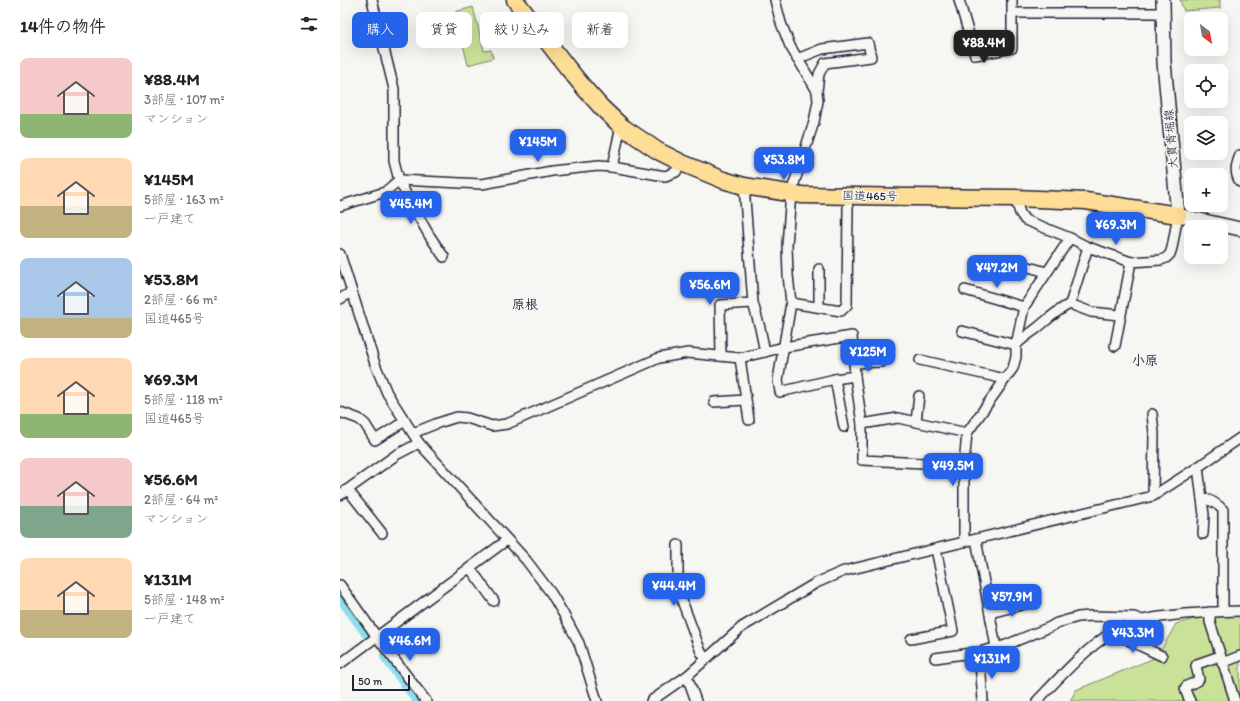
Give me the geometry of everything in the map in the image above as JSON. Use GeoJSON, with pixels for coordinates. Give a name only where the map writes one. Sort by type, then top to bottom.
{"type":"FeatureCollection","features":[{"type":"Feature","properties":{"kind":"highway","name":"国道465号"},"geometry":{"type":"LineString","coordinates":[[515,0],[566,67],[601,107],[621,126],[682,164],[717,178],[744,186],[802,195],[1015,198],[1086,201],[1178,215]]}},
{"type":"Feature","properties":{"kind":"main road","name":"大貫青堀線"},"geometry":{"type":"LineString","coordinates":[[1163,6],[1164,62],[1178,215]]}},
{"type":"Feature","properties":{"kind":"main road"},"geometry":{"type":"LineString","coordinates":[[1178,215],[1240,229]]}},
{"type":"Feature","properties":{"kind":"street"},"geometry":{"type":"LineString","coordinates":[[372,0],[394,89],[394,161],[399,180],[408,200],[428,235],[444,257]]}},
{"type":"Feature","properties":{"kind":"street"},"geometry":{"type":"LineString","coordinates":[[775,0],[781,23],[790,46],[817,91]]}},
{"type":"Feature","properties":{"kind":"street"},"geometry":{"type":"LineString","coordinates":[[959,0],[975,55],[1012,48],[1012,0]]}},
{"type":"Feature","properties":{"kind":"street"},"geometry":{"type":"LineString","coordinates":[[1012,13],[1163,6]]}},
{"type":"Feature","properties":{"kind":"street"},"geometry":{"type":"LineString","coordinates":[[797,59],[822,49],[868,43],[870,58],[825,63],[819,74],[817,91],[818,101],[814,122],[791,193],[787,245],[791,303],[781,370],[778,380],[780,392],[834,379],[855,376]]}},
{"type":"Feature","properties":{"kind":"street"},"geometry":{"type":"LineString","coordinates":[[612,167],[621,126]]}},
{"type":"Feature","properties":{"kind":"street"},"geometry":{"type":"LineString","coordinates":[[1240,155],[1236,165],[1236,176],[1240,182]]}},
{"type":"Feature","properties":{"kind":"street"},"geometry":{"type":"LineString","coordinates":[[340,206],[385,192],[399,180],[482,184],[552,171],[591,167],[612,167],[665,176],[676,172],[682,164]]}},
{"type":"Feature","properties":{"kind":"street"},"geometry":{"type":"LineString","coordinates":[[744,186],[753,303],[765,352]]}},
{"type":"Feature","properties":{"kind":"street"},"geometry":{"type":"LineString","coordinates":[[1015,198],[1020,213],[1025,220],[1088,247],[1131,262],[1161,260],[1170,254],[1178,215]]}},
{"type":"Feature","properties":{"kind":"street"},"geometry":{"type":"LineString","coordinates":[[791,303],[841,311],[847,305],[848,206]]}},
{"type":"Feature","properties":{"kind":"street"},"geometry":{"type":"LineString","coordinates":[[964,542],[964,465],[967,433],[1013,368],[1024,307],[1070,238]]}},
{"type":"Feature","properties":{"kind":"street"},"geometry":{"type":"LineString","coordinates":[[1016,345],[1050,316],[1070,304],[1088,247]]}},
{"type":"Feature","properties":{"kind":"street"},"geometry":{"type":"LineString","coordinates":[[340,254],[375,364],[387,393],[419,443],[526,560],[550,593],[564,615],[579,644],[597,701]]}},
{"type":"Feature","properties":{"kind":"street"},"geometry":{"type":"LineString","coordinates":[[1005,260],[1046,272]]}},
{"type":"Feature","properties":{"kind":"street"},"geometry":{"type":"LineString","coordinates":[[1115,346],[1131,262]]}},
{"type":"Feature","properties":{"kind":"street"},"geometry":{"type":"LineString","coordinates":[[819,269],[819,307]]}},
{"type":"Feature","properties":{"kind":"street"},"geometry":{"type":"LineString","coordinates":[[965,290],[1024,307]]}},
{"type":"Feature","properties":{"kind":"street"},"geometry":{"type":"LineString","coordinates":[[340,299],[352,292]]}},
{"type":"Feature","properties":{"kind":"street"},"geometry":{"type":"LineString","coordinates":[[721,356],[720,305],[753,303]]}},
{"type":"Feature","properties":{"kind":"street"},"geometry":{"type":"LineString","coordinates":[[1070,304],[1091,312],[1120,315]]}},
{"type":"Feature","properties":{"kind":"street"},"geometry":{"type":"LineString","coordinates":[[962,331],[1016,345]]}},
{"type":"Feature","properties":{"kind":"street"},"geometry":{"type":"LineString","coordinates":[[413,433],[438,422],[457,417],[467,418],[492,426],[507,424],[659,358],[688,353],[740,358],[784,347],[852,336],[855,376],[862,424],[862,460],[964,465]]}},
{"type":"Feature","properties":{"kind":"street"},"geometry":{"type":"LineString","coordinates":[[740,358],[749,420]]}},
{"type":"Feature","properties":{"kind":"street"},"geometry":{"type":"LineString","coordinates":[[920,360],[1005,379]]}},
{"type":"Feature","properties":{"kind":"street"},"geometry":{"type":"LineString","coordinates":[[854,363],[882,362]]}},
{"type":"Feature","properties":{"kind":"street"},"geometry":{"type":"LineString","coordinates":[[834,379],[844,427]]}},
{"type":"Feature","properties":{"kind":"street"},"geometry":{"type":"LineString","coordinates":[[916,421],[918,396]]}},
{"type":"Feature","properties":{"kind":"street"},"geometry":{"type":"LineString","coordinates":[[714,402],[745,400]]}},
{"type":"Feature","properties":{"kind":"street"},"geometry":{"type":"LineString","coordinates":[[340,412],[359,419],[365,424],[375,440],[405,420]]}},
{"type":"Feature","properties":{"kind":"street"},"geometry":{"type":"LineString","coordinates":[[1152,414],[1154,433],[1153,496]]}},
{"type":"Feature","properties":{"kind":"street"},"geometry":{"type":"LineString","coordinates":[[862,424],[898,418],[967,433]]}},
{"type":"Feature","properties":{"kind":"street"},"geometry":{"type":"LineString","coordinates":[[651,701],[686,676],[742,627],[816,583],[844,571],[1153,496],[1240,438]]}},
{"type":"Feature","properties":{"kind":"street"},"geometry":{"type":"LineString","coordinates":[[382,533],[344,493],[396,455],[419,443]]}},
{"type":"Feature","properties":{"kind":"street"},"geometry":{"type":"LineString","coordinates":[[1198,467],[1204,514],[1202,534]]}},
{"type":"Feature","properties":{"kind":"street"},"geometry":{"type":"LineString","coordinates":[[1202,498],[1213,501],[1223,510],[1223,611]]}},
{"type":"Feature","properties":{"kind":"street"},"geometry":{"type":"LineString","coordinates":[[976,539],[996,647]]}},
{"type":"Feature","properties":{"kind":"street"},"geometry":{"type":"LineString","coordinates":[[340,664],[508,540]]}},
{"type":"Feature","properties":{"kind":"street"},"geometry":{"type":"LineString","coordinates":[[678,544],[678,590],[701,652],[706,659]]}},
{"type":"Feature","properties":{"kind":"street"},"geometry":{"type":"LineString","coordinates":[[911,639],[953,631],[936,549]]}},
{"type":"Feature","properties":{"kind":"street"},"geometry":{"type":"LineString","coordinates":[[470,568],[494,601]]}},
{"type":"Feature","properties":{"kind":"street"},"geometry":{"type":"LineString","coordinates":[[340,585],[377,637],[426,701]]}},
{"type":"Feature","properties":{"kind":"street"},"geometry":{"type":"LineString","coordinates":[[990,613],[1029,604]]}},
{"type":"Feature","properties":{"kind":"street"},"geometry":{"type":"LineString","coordinates":[[1037,701],[1095,644],[1115,631],[1130,624],[1156,617],[1240,610]]}},
{"type":"Feature","properties":{"kind":"street"},"geometry":{"type":"LineString","coordinates":[[1210,612],[1210,622],[1234,701]]}},
{"type":"Feature","properties":{"kind":"street"},"geometry":{"type":"LineString","coordinates":[[935,658],[979,652],[1017,641],[1057,623],[1078,617],[1134,617],[1142,620]]}},
{"type":"Feature","properties":{"kind":"street"},"geometry":{"type":"LineString","coordinates":[[1115,631],[1130,641],[1162,656]]}},
{"type":"Feature","properties":{"kind":"street"},"geometry":{"type":"LineString","coordinates":[[979,652],[982,701]]}},
{"type":"Feature","properties":{"kind":"street"},"geometry":{"type":"LineString","coordinates":[[1190,701],[1185,687],[1199,679],[1196,666],[1197,664],[1240,656]]}},
{"type":"Feature","properties":{"kind":"street"},"geometry":{"type":"LineString","coordinates":[[686,676],[696,701]]}},
{"type":"Feature","properties":{"kind":"green space"},"geometry":{"type":"Polygon","coordinates":[[[1180,0],[1220,0],[1220,8],[1184,11],[1180,0]]]}},
{"type":"Feature","properties":{"kind":"green space"},"geometry":{"type":"Polygon","coordinates":[[[473,7],[480,35],[480,48],[483,48],[484,51],[491,50],[493,58],[468,65],[464,48],[472,48],[472,12],[455,12],[473,7]]]}},
{"type":"Feature","properties":{"kind":"green space"},"geometry":{"type":"Polygon","coordinates":[[[1240,610],[1240,701],[1070,701],[1076,690],[1157,657],[1176,624],[1213,614],[1240,610]]]}},
{"type":"Feature","properties":{"kind":"waterway"},"geometry":{"type":"LineString","coordinates":[[340,594],[370,635]]}},
{"type":"Feature","properties":{"kind":"waterway"},"geometry":{"type":"LineString","coordinates":[[387,656],[420,701]]}},
{"type":"Feature","properties":{"kind":"district","name":"原根"},"geometry":{"type":"Point","coordinates":[525,304]}},
{"type":"Feature","properties":{"kind":"district","name":"小原"},"geometry":{"type":"Point","coordinates":[1145,360]}}]}
